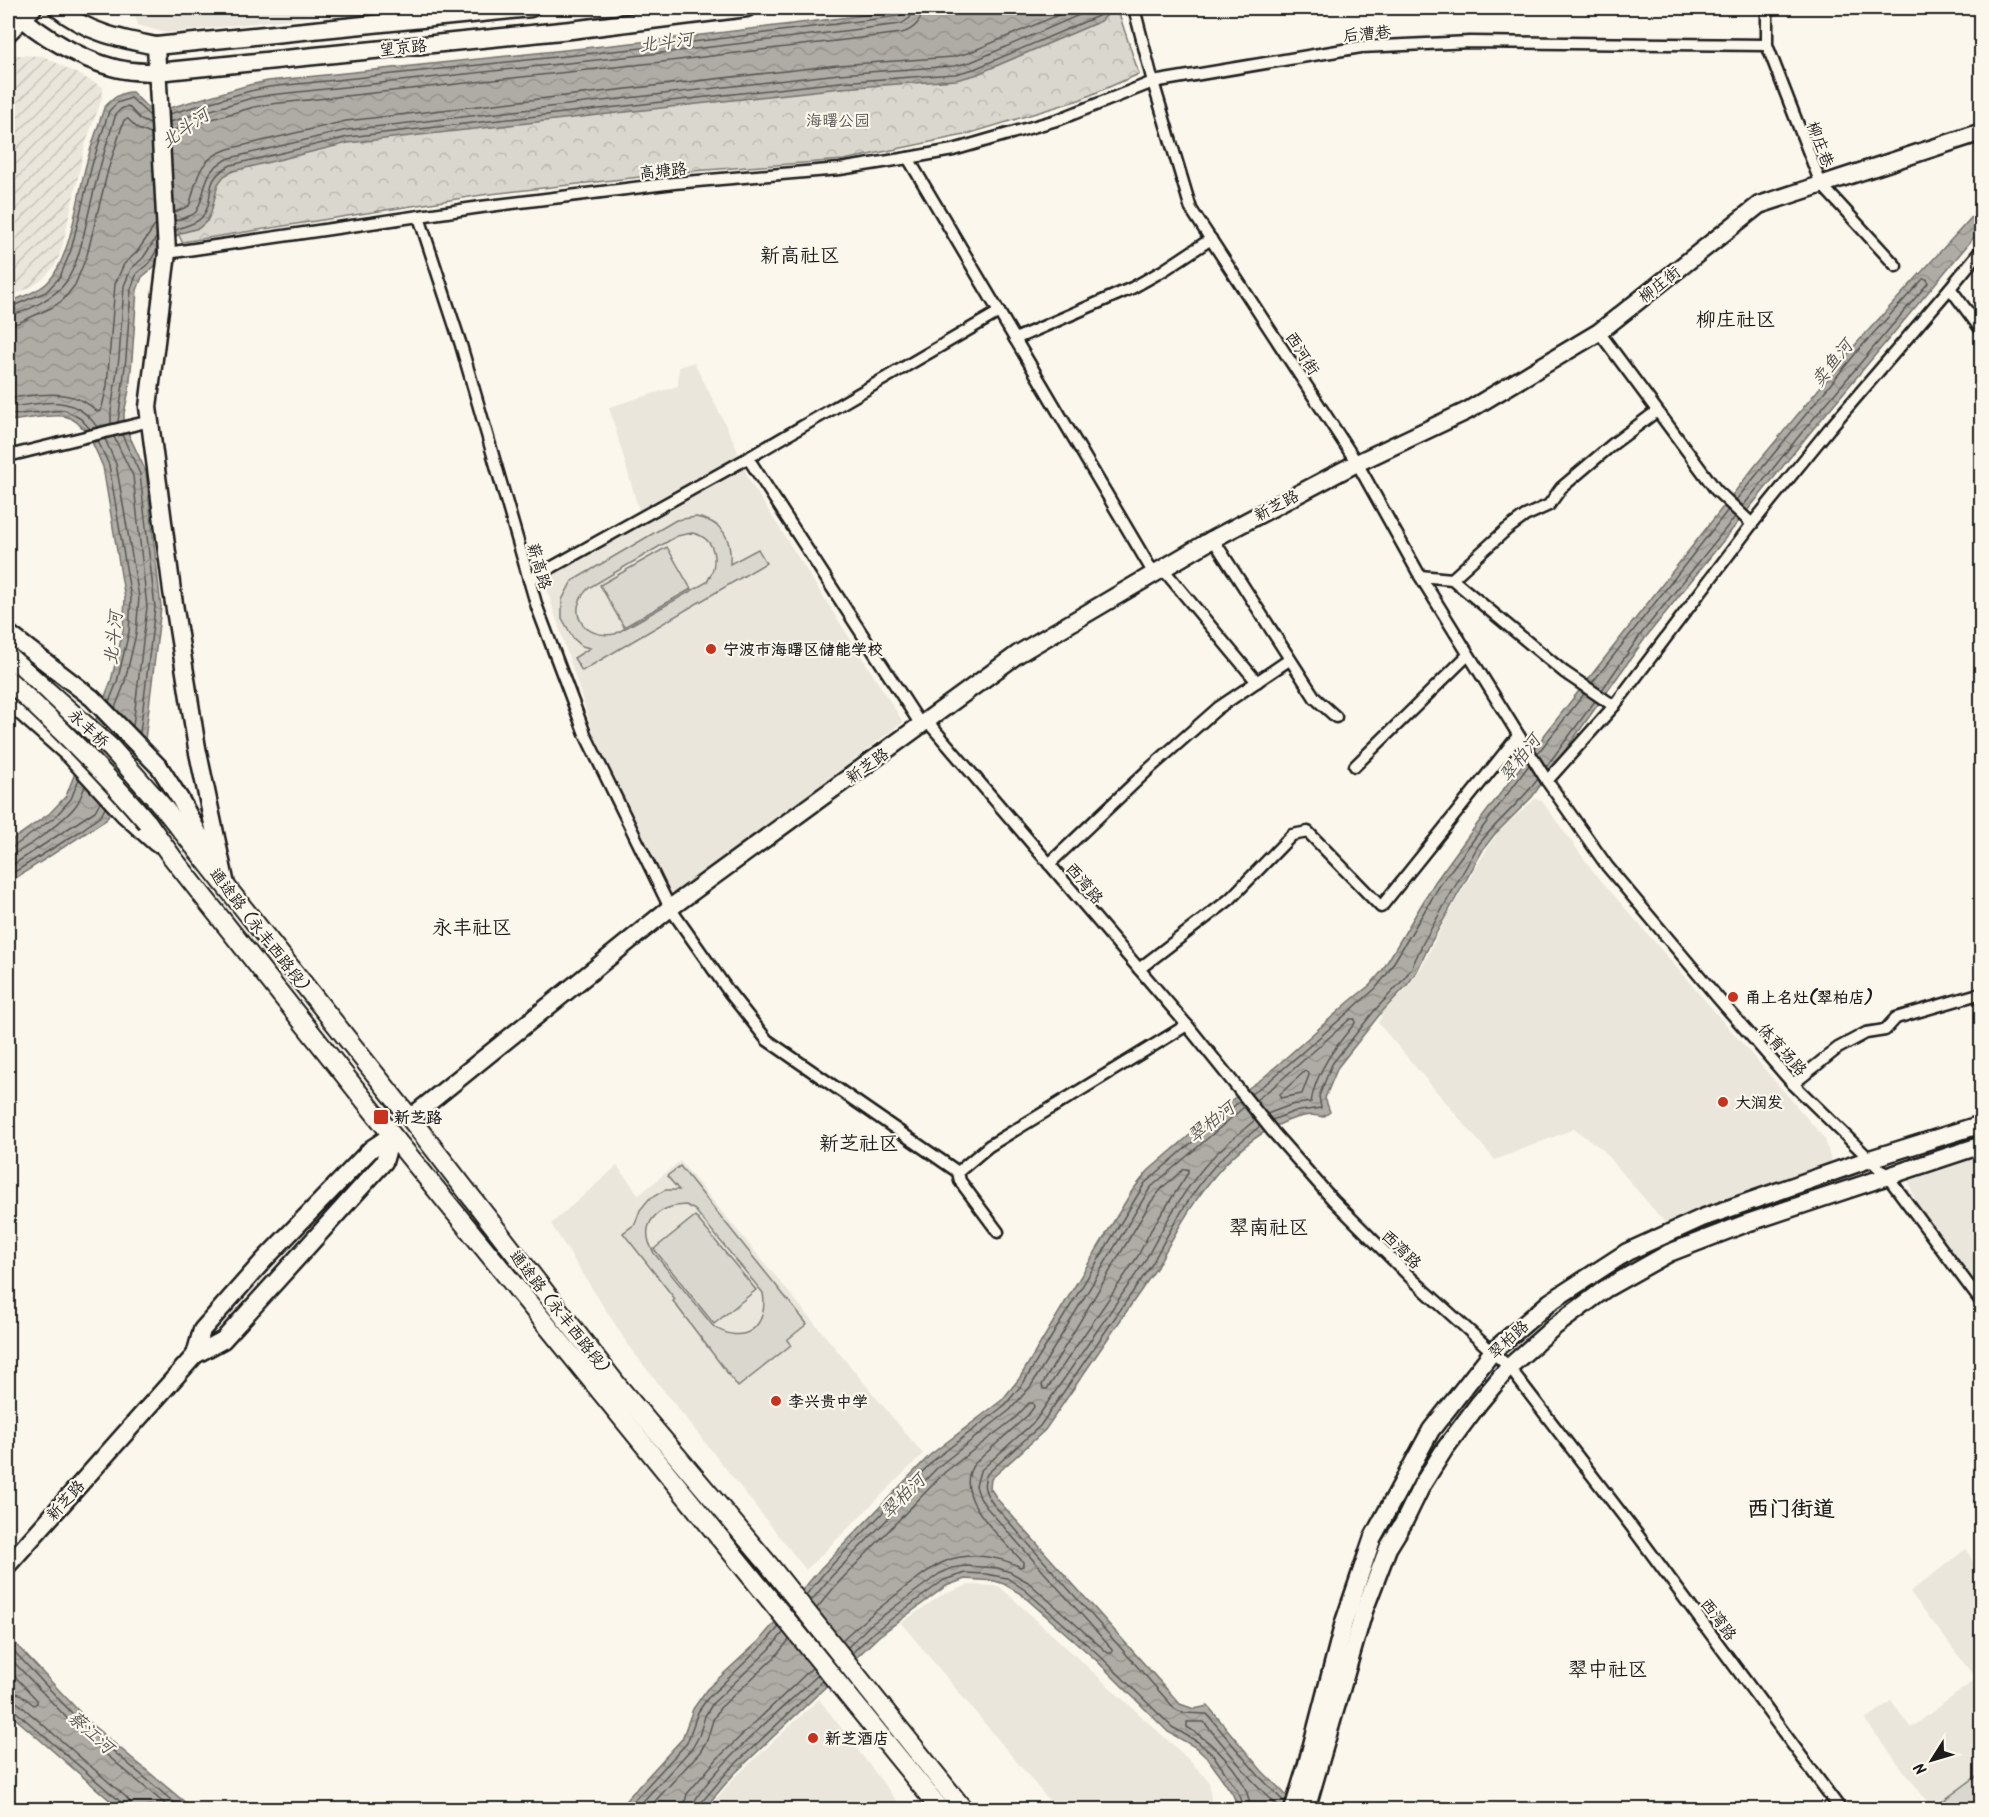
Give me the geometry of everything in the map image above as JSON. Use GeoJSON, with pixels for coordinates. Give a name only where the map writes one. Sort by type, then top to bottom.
{"type":"FeatureCollection","features":[{"type":"Feature","properties":{"kind":"main road","name":"望京路"},"geometry":{"type":"LineString","coordinates":[[61,11],[87,27],[113,38],[156,46],[531,8]]}},
{"type":"Feature","properties":{"kind":"main road","name":"望京路"},"geometry":{"type":"LineString","coordinates":[[23,11],[63,46],[91,59],[123,70],[157,72],[571,30],[747,8]]}},
{"type":"Feature","properties":{"kind":"main road"},"geometry":{"type":"LineString","coordinates":[[8,33],[23,11]]}},
{"type":"Feature","properties":{"kind":"main road"},"geometry":{"type":"LineString","coordinates":[[156,46],[167,253],[148,407],[172,591],[197,748],[226,885]]}},
{"type":"Feature","properties":{"kind":"main road","name":"柳庄街"},"geometry":{"type":"LineString","coordinates":[[1357,463],[1467,411],[1599,332],[1759,205],[1977,134]]}},
{"type":"Feature","properties":{"kind":"main road","name":"新芝路"},"geometry":{"type":"LineString","coordinates":[[410,1118],[670,908],[1018,654],[1213,539],[1357,463]]}},
{"type":"Feature","properties":{"kind":"main road"},"geometry":{"type":"LineString","coordinates":[[8,633],[92,698],[160,768],[180,799],[226,885]]}},
{"type":"Feature","properties":{"kind":"main road","name":"永丰桥"},"geometry":{"type":"LineString","coordinates":[[8,656],[111,748],[163,807]]}},
{"type":"Feature","properties":{"kind":"main road","name":"永丰桥"},"geometry":{"type":"LineString","coordinates":[[8,680],[108,777],[147,822]]}},
{"type":"Feature","properties":{"kind":"main road"},"geometry":{"type":"LineString","coordinates":[[8,700],[71,756],[124,814],[172,857]]}},
{"type":"Feature","properties":{"kind":"main road","name":"通途路 (永丰西路段)"},"geometry":{"type":"LineString","coordinates":[[163,807],[410,1118],[617,1385],[769,1565],[964,1809]]}},
{"type":"Feature","properties":{"kind":"main road","name":"通途路 (永丰西路段)"},"geometry":{"type":"LineString","coordinates":[[147,822],[172,857],[392,1135],[941,1809]]}},
{"type":"Feature","properties":{"kind":"main road","name":"翠柏路"},"geometry":{"type":"LineString","coordinates":[[1312,1769],[1344,1622],[1373,1537],[1431,1430],[1493,1351],[1550,1302],[1627,1252],[1702,1218],[1870,1159],[1982,1124]]}},
{"type":"Feature","properties":{"kind":"main road","name":"新芝路"},"geometry":{"type":"LineString","coordinates":[[10,1561],[195,1355],[202,1330],[233,1295],[372,1149],[392,1135]]}},
{"type":"Feature","properties":{"kind":"main road","name":"翠柏路"},"geometry":{"type":"LineString","coordinates":[[1293,1809],[1312,1769],[1364,1611],[1388,1548],[1444,1450],[1509,1367],[1554,1326],[1605,1289],[1669,1253],[1747,1223],[1982,1145]]}},
{"type":"Feature","properties":{"kind":"main road"},"geometry":{"type":"LineString","coordinates":[[1306,1809],[1312,1769]]}},
{"type":"Feature","properties":{"kind":"street","name":"西河街"},"geometry":{"type":"LineString","coordinates":[[1134,8],[1152,82],[1191,209],[1357,463],[1420,576],[1518,736]]}},
{"type":"Feature","properties":{"kind":"street","name":"柳庄巷"},"geometry":{"type":"LineString","coordinates":[[1767,8],[1767,45],[1821,184],[1896,267]]}},
{"type":"Feature","properties":{"kind":"street","name":"后漕巷"},"geometry":{"type":"LineString","coordinates":[[1152,82],[1362,47],[1470,42],[1767,45]]}},
{"type":"Feature","properties":{"kind":"street","name":"高塘路"},"geometry":{"type":"LineString","coordinates":[[167,253],[481,207],[674,183],[840,169],[908,158],[953,150],[1060,118],[1152,82]]}},
{"type":"Feature","properties":{"kind":"street"},"geometry":{"type":"LineString","coordinates":[[908,158],[1015,339],[1159,571],[1257,682]]}},
{"type":"Feature","properties":{"kind":"street","name":"薪高路"},"geometry":{"type":"LineString","coordinates":[[419,217],[461,345],[537,608],[585,734],[670,908],[729,992],[767,1040],[958,1172]]}},
{"type":"Feature","properties":{"kind":"street"},"geometry":{"type":"LineString","coordinates":[[1015,339],[1132,288],[1211,239]]}},
{"type":"Feature","properties":{"kind":"street"},"geometry":{"type":"LineString","coordinates":[[1547,781],[1614,706],[1750,522],[1982,249]]}},
{"type":"Feature","properties":{"kind":"street"},"geometry":{"type":"LineString","coordinates":[[1950,288],[1982,332]]}},
{"type":"Feature","properties":{"kind":"street"},"geometry":{"type":"LineString","coordinates":[[529,580],[748,458],[999,312]]}},
{"type":"Feature","properties":{"kind":"street"},"geometry":{"type":"LineString","coordinates":[[1599,332],[1716,490],[1750,522]]}},
{"type":"Feature","properties":{"kind":"street"},"geometry":{"type":"LineString","coordinates":[[1452,579],[1506,530],[1525,516],[1549,505],[1561,488],[1657,411]]}},
{"type":"Feature","properties":{"kind":"street"},"geometry":{"type":"LineString","coordinates":[[8,456],[150,421]]}},
{"type":"Feature","properties":{"kind":"street","name":"西湾路"},"geometry":{"type":"LineString","coordinates":[[748,458],[924,723],[1049,864],[1187,1025],[1272,1132],[1333,1200],[1374,1243],[1509,1367],[1631,1526],[1841,1809]]}},
{"type":"Feature","properties":{"kind":"street"},"geometry":{"type":"LineString","coordinates":[[1213,539],[1315,698],[1336,717]]}},
{"type":"Feature","properties":{"kind":"street"},"geometry":{"type":"LineString","coordinates":[[1420,576],[1452,579],[1564,672],[1614,706]]}},
{"type":"Feature","properties":{"kind":"street"},"geometry":{"type":"LineString","coordinates":[[1354,766],[1468,655]]}},
{"type":"Feature","properties":{"kind":"street"},"geometry":{"type":"LineString","coordinates":[[1049,864],[1149,769],[1218,708],[1289,660]]}},
{"type":"Feature","properties":{"kind":"street"},"geometry":{"type":"LineString","coordinates":[[1139,969],[1230,899],[1293,835],[1308,832],[1381,907],[1518,736]]}},
{"type":"Feature","properties":{"kind":"street","name":"体育场路"},"geometry":{"type":"LineString","coordinates":[[1518,736],[1607,866],[1793,1084],[1888,1177],[1982,1303]]}},
{"type":"Feature","properties":{"kind":"street"},"geometry":{"type":"LineString","coordinates":[[1793,1084],[1838,1048],[1866,1033],[1886,1030],[1896,1018],[1982,993]]}},
{"type":"Feature","properties":{"kind":"street"},"geometry":{"type":"LineString","coordinates":[[998,1232],[960,1181],[958,1172],[989,1146],[1187,1025]]}},
{"type":"Feature","properties":{"kind":"shaded area"},"geometry":{"type":"Polygon","coordinates":[[[133,8],[387,8],[166,33],[138,25],[133,8]]]}},
{"type":"Feature","properties":{"kind":"shaded area"},"geometry":{"type":"Polygon","coordinates":[[[16,55],[43,56],[103,87],[102,98],[85,145],[62,248],[55,266],[33,286],[8,298],[8,59],[16,55]]]}},
{"type":"Feature","properties":{"kind":"shaded area","name":"宁波市海曙区储能学校"},"geometry":{"type":"Polygon","coordinates":[[[694,362],[734,442],[749,480],[903,722],[673,898],[593,732],[542,575],[641,518],[609,407],[678,386],[679,367],[694,362]]]}},
{"type":"Feature","properties":{"kind":"shaded area"},"geometry":{"type":"Polygon","coordinates":[[[1535,799],[1541,800],[1593,871],[1825,1139],[1831,1161],[1823,1169],[1666,1224],[1602,1149],[1574,1129],[1495,1160],[1378,1023],[1383,1013],[1411,983],[1423,965],[1447,916],[1499,831],[1535,799]]]}},
{"type":"Feature","properties":{"kind":"shaded area"},"geometry":{"type":"Polygon","coordinates":[[[1982,1157],[1981,1292],[1915,1201],[1909,1181],[1982,1157]]]}},
{"type":"Feature","properties":{"kind":"shaded area","name":"李兴贵中学"},"geometry":{"type":"Polygon","coordinates":[[[680,1161],[923,1454],[806,1570],[630,1348],[551,1224],[617,1166],[639,1195],[680,1161]]]}},
{"type":"Feature","properties":{"kind":"shaded area"},"geometry":{"type":"Polygon","coordinates":[[[1966,1549],[1981,1576],[1981,1809],[1933,1809],[1865,1720],[1891,1701],[1911,1728],[1976,1679],[1910,1592],[1966,1549]]]}},
{"type":"Feature","properties":{"kind":"shaded area"},"geometry":{"type":"Polygon","coordinates":[[[968,1585],[999,1586],[1185,1756],[1209,1781],[1212,1809],[1056,1809],[901,1623],[940,1596],[968,1585]]]}},
{"type":"Feature","properties":{"kind":"shaded area","name":"新芝酒店"},"geometry":{"type":"Polygon","coordinates":[[[819,1699],[903,1809],[708,1809],[734,1778],[819,1699]]]}},
{"type":"Feature","properties":{"kind":"green space","name":"海曙公园"},"geometry":{"type":"Polygon","coordinates":[[[1102,8],[1117,8],[1139,74],[1079,100],[964,135],[844,160],[693,171],[482,195],[182,242],[178,233],[221,172],[355,140],[1102,8]]]}},
{"type":"Feature","properties":{"kind":"green space"},"geometry":{"type":"Polygon","coordinates":[[[696,517],[719,527],[727,539],[730,564],[758,549],[766,563],[582,671],[574,658],[590,648],[582,646],[573,638],[562,618],[562,600],[572,581],[676,520],[696,517]],[[692,533],[677,536],[590,587],[578,605],[578,614],[586,628],[604,635],[615,634],[707,582],[713,567],[713,552],[707,540],[692,533]]]}},
{"type":"Feature","properties":{"kind":"green space"},"geometry":{"type":"Polygon","coordinates":[[[667,547],[691,589],[624,627],[600,585],[667,547]]]}},
{"type":"Feature","properties":{"kind":"green space"},"geometry":{"type":"Polygon","coordinates":[[[680,1166],[807,1324],[787,1340],[791,1345],[738,1387],[673,1301],[675,1299],[623,1233],[635,1224],[640,1210],[649,1199],[665,1190],[679,1190],[667,1176],[680,1166]],[[686,1205],[676,1206],[659,1213],[649,1225],[649,1243],[654,1253],[713,1326],[724,1332],[744,1334],[758,1324],[764,1305],[763,1293],[695,1210],[686,1205]]]}},
{"type":"Feature","properties":{"kind":"green space"},"geometry":{"type":"Polygon","coordinates":[[[695,1216],[756,1290],[714,1324],[654,1249],[695,1216]]]}},
{"type":"Feature","properties":{"kind":"green space"},"geometry":{"type":"Polygon","coordinates":[[[1981,1773],[1981,1809],[1943,1809],[1939,1804],[1981,1773]]]}},
{"type":"Feature","properties":{"kind":"water","name":"北斗河"},"geometry":{"type":"Polygon","coordinates":[[[922,8],[1109,8],[1108,14],[1101,21],[975,75],[956,80],[841,88],[348,143],[233,171],[224,176],[218,184],[207,221],[199,228],[173,238],[154,267],[142,277],[137,290],[124,424],[146,472],[161,607],[145,740],[106,820],[8,883],[8,843],[50,813],[66,796],[111,681],[123,631],[125,599],[103,467],[93,444],[78,423],[64,416],[8,421],[8,303],[40,289],[56,271],[68,243],[92,144],[104,108],[110,102],[120,95],[132,92],[150,110],[159,111],[268,81],[660,40],[922,8]]]}},
{"type":"Feature","properties":{"kind":"water","name":"翠柏河"},"geometry":{"type":"Polygon","coordinates":[[[1981,207],[1981,229],[1808,435],[1646,637],[1532,797],[1484,848],[1417,971],[1338,1067],[1325,1098],[1330,1112],[1323,1117],[1309,1115],[1287,1121],[1265,1132],[1226,1163],[1195,1203],[1157,1267],[1045,1430],[991,1479],[990,1488],[998,1500],[1180,1704],[1194,1709],[1208,1706],[1262,1771],[1300,1809],[1236,1809],[1232,1793],[1209,1760],[1195,1747],[1168,1732],[1095,1659],[1021,1594],[995,1581],[965,1579],[946,1586],[879,1636],[734,1774],[704,1809],[617,1810],[682,1739],[693,1709],[707,1689],[759,1641],[821,1568],[930,1455],[1002,1400],[1019,1379],[1132,1191],[1148,1171],[1227,1103],[1263,1078],[1370,985],[1382,971],[1435,882],[1469,835],[1755,466],[1856,344],[1981,207]]]}},
{"type":"Feature","properties":{"kind":"water","name":"蔡江河"},"geometry":{"type":"Polygon","coordinates":[[[8,1636],[91,1724],[193,1809],[120,1809],[8,1712],[8,1636]]]}},
{"type":"Feature","properties":{"kind":"place","name":"宁波市海曙区储能学校"},"geometry":{"type":"Point","coordinates":[711,649]}},
{"type":"Feature","properties":{"kind":"place","name":"甬上名灶(翠柏店)"},"geometry":{"type":"Point","coordinates":[1733,997]}},
{"type":"Feature","properties":{"kind":"place","name":"大润发"},"geometry":{"type":"Point","coordinates":[1723,1102]}},
{"type":"Feature","properties":{"kind":"place","name":"新芝路"},"geometry":{"type":"Point","coordinates":[381,1117]}},
{"type":"Feature","properties":{"kind":"place","name":"李兴贵中学"},"geometry":{"type":"Point","coordinates":[776,1401]}},
{"type":"Feature","properties":{"kind":"place","name":"新芝酒店"},"geometry":{"type":"Point","coordinates":[813,1738]}},
{"type":"Feature","properties":{"kind":"district","name":"新高社区"},"geometry":{"type":"Point","coordinates":[800,255]}},
{"type":"Feature","properties":{"kind":"district","name":"柳庄社区"},"geometry":{"type":"Point","coordinates":[1736,319]}},
{"type":"Feature","properties":{"kind":"district","name":"永丰社区"},"geometry":{"type":"Point","coordinates":[472,927]}},
{"type":"Feature","properties":{"kind":"district","name":"新芝社区"},"geometry":{"type":"Point","coordinates":[859,1143]}},
{"type":"Feature","properties":{"kind":"district","name":"翠南社区"},"geometry":{"type":"Point","coordinates":[1269,1227]}},
{"type":"Feature","properties":{"kind":"district","name":"西门街道"},"geometry":{"type":"Point","coordinates":[1791,1508]}},
{"type":"Feature","properties":{"kind":"district","name":"翠中社区"},"geometry":{"type":"Point","coordinates":[1608,1669]}},
{"type":"Feature","properties":{"kind":"water label","name":"卖鱼河"},"geometry":{"type":"Point","coordinates":[1832,363]}}]}
